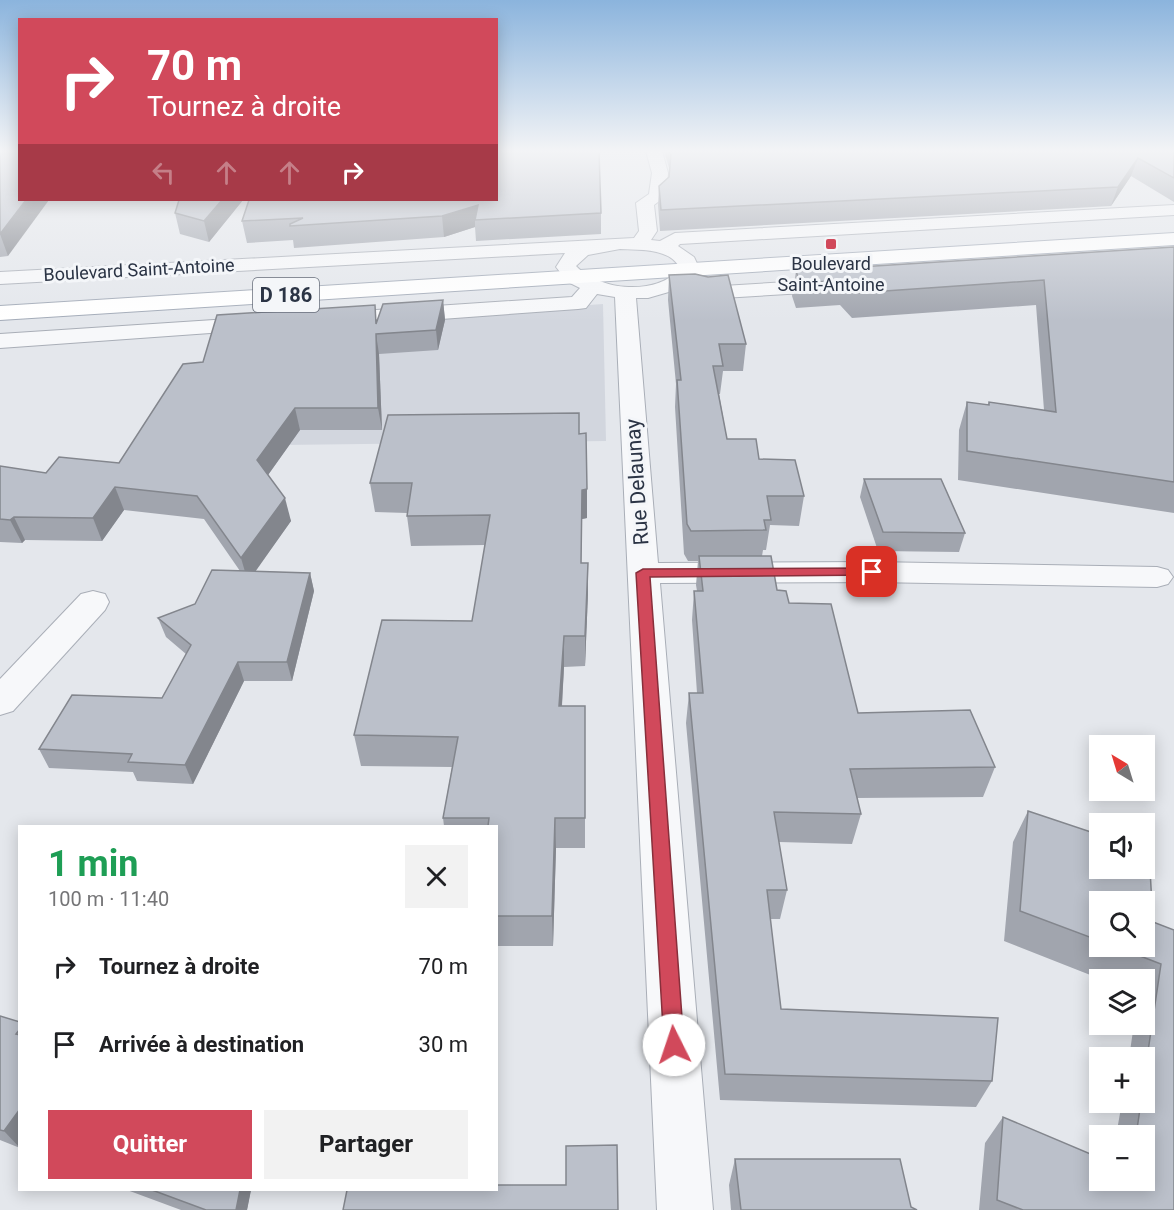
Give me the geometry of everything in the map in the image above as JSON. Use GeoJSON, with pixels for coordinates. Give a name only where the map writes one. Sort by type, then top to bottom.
{"type":"FeatureCollection","features":[{"type":"Feature","properties":{"kind":"main road","name":"Boulevard Saint-Antoine"},"geometry":{"type":"LineString","coordinates":[[688,265],[1174,230]]}},
{"type":"Feature","properties":{"kind":"main road","name":"Boulevard Saint-Antoine"},"geometry":{"type":"LineString","coordinates":[[0,302],[1174,239]]}},
{"type":"Feature","properties":{"kind":"main road","name":"Boulevard Saint-Antoine"},"geometry":{"type":"LineString","coordinates":[[0,313],[569,272]]}},
{"type":"Feature","properties":{"kind":"street"},"geometry":{"type":"LineString","coordinates":[[639,244],[648,231],[645,207]]}},
{"type":"Feature","properties":{"kind":"street"},"geometry":{"type":"LineString","coordinates":[[669,207],[670,230]]}},
{"type":"Feature","properties":{"kind":"street","name":"Boulevard Saint-Antoine"},"geometry":{"type":"LineString","coordinates":[[0,278],[639,244],[670,230],[1174,210]]}},
{"type":"Feature","properties":{"kind":"street","name":"Boulevard Saint-Antoine"},"geometry":{"type":"LineString","coordinates":[[602,245],[570,258],[569,272],[608,290],[651,291],[673,285],[687,276],[688,265],[670,230]]}},
{"type":"Feature","properties":{"kind":"street","name":"Boulevard Saint-Antoine"},"geometry":{"type":"LineString","coordinates":[[673,285],[706,293],[858,283]]}},
{"type":"Feature","properties":{"kind":"street"},"geometry":{"type":"LineString","coordinates":[[309,321],[578,303],[608,290]]}},
{"type":"Feature","properties":{"kind":"street","name":"Rue Delaunay"},"geometry":{"type":"LineString","coordinates":[[608,290],[643,573],[685,1210]]}},
{"type":"Feature","properties":{"kind":"street"},"geometry":{"type":"LineString","coordinates":[[0,341],[285,323]]}},
{"type":"Feature","properties":{"kind":"street"},"geometry":{"type":"LineString","coordinates":[[643,573],[872,572],[1157,577]]}},
{"type":"Feature","properties":{"kind":"street"},"geometry":{"type":"LineString","coordinates":[[0,702],[93,602]]}},
{"type":"Feature","properties":{"kind":"shaded area"},"geometry":{"type":"Polygon","coordinates":[[[603,304],[606,441],[281,445],[388,319],[603,304]]]}},
{"type":"Feature","properties":{"kind":"building"},"geometry":{"type":"Polygon","coordinates":[[[0,207],[20,207],[0,234],[0,207]]]}},
{"type":"Feature","properties":{"kind":"building"},"geometry":{"type":"Polygon","coordinates":[[[177,207],[216,207],[204,221],[175,213],[177,207]]]}},
{"type":"Feature","properties":{"kind":"building"},"geometry":{"type":"Polygon","coordinates":[[[247,207],[470,207],[442,216],[290,226],[303,218],[242,221],[247,207]]]}},
{"type":"Feature","properties":{"kind":"building"},"geometry":{"type":"Polygon","coordinates":[[[478,207],[601,207],[601,213],[475,220],[478,207]]]}},
{"type":"Feature","properties":{"kind":"building"},"geometry":{"type":"Polygon","coordinates":[[[661,207],[711,207],[661,210],[661,207]]]}},
{"type":"Feature","properties":{"kind":"building"},"geometry":{"type":"Polygon","coordinates":[[[1174,247],[1174,482],[967,451],[967,402],[989,405],[989,402],[1056,412],[1044,280],[856,293],[844,280],[800,283],[796,271],[1174,247]]]}},
{"type":"Feature","properties":{"kind":"building"},"geometry":{"type":"Polygon","coordinates":[[[695,274],[708,277],[728,275],[746,344],[719,344],[723,366],[713,366],[727,439],[756,439],[759,459],[795,460],[804,496],[767,496],[771,520],[764,520],[766,530],[691,531],[687,524],[677,380],[681,380],[669,275],[695,274]]]}},
{"type":"Feature","properties":{"kind":"building"},"geometry":{"type":"Polygon","coordinates":[[[443,300],[436,330],[376,334],[378,408],[295,408],[257,460],[285,498],[241,558],[197,496],[115,487],[93,518],[14,517],[10,520],[0,519],[0,466],[46,473],[59,457],[119,463],[183,364],[203,362],[217,315],[375,305],[376,324],[383,304],[443,300]]]}},
{"type":"Feature","properties":{"kind":"building"},"geometry":{"type":"Polygon","coordinates":[[[579,413],[579,434],[586,433],[587,489],[582,490],[581,563],[588,563],[585,636],[564,636],[559,706],[585,706],[585,818],[555,818],[552,916],[498,916],[498,825],[488,825],[489,818],[443,818],[458,737],[354,735],[382,620],[472,621],[490,515],[407,516],[412,483],[370,483],[388,415],[579,413]]]}},
{"type":"Feature","properties":{"kind":"building"},"geometry":{"type":"Polygon","coordinates":[[[864,479],[941,479],[965,533],[883,532],[864,479]]]}},
{"type":"Feature","properties":{"kind":"building"},"geometry":{"type":"Polygon","coordinates":[[[699,556],[771,556],[777,590],[786,591],[789,603],[831,604],[858,713],[970,710],[995,767],[850,769],[861,814],[774,812],[787,890],[767,890],[781,1009],[998,1018],[992,1081],[725,1074],[689,693],[703,693],[694,591],[703,591],[699,556]]]}},
{"type":"Feature","properties":{"kind":"building"},"geometry":{"type":"Polygon","coordinates":[[[212,570],[310,573],[287,662],[238,662],[185,765],[128,762],[132,754],[39,749],[72,695],[162,698],[191,645],[158,618],[195,604],[212,570]]]}},
{"type":"Feature","properties":{"kind":"building"},"geometry":{"type":"Polygon","coordinates":[[[1028,811],[1089,831],[1089,879],[1151,879],[1151,891],[1089,891],[1089,937],[1020,911],[1028,811]]]}},
{"type":"Feature","properties":{"kind":"building"},"geometry":{"type":"Polygon","coordinates":[[[1155,923],[1174,930],[1174,1210],[1023,1210],[997,1200],[1003,1117],[1089,1153],[1089,1191],[1155,1191],[1155,1125],[1138,1125],[1139,1113],[1155,1113],[1155,1047],[1149,1047],[1150,1035],[1155,1035],[1155,1004],[1161,964],[1143,957],[1155,957],[1155,923]]]}},
{"type":"Feature","properties":{"kind":"building"},"geometry":{"type":"Polygon","coordinates":[[[0,1016],[18,1021],[16,1034],[18,1034],[18,1112],[4,1131],[0,1130],[0,1016]]]}},
{"type":"Feature","properties":{"kind":"building"},"geometry":{"type":"Polygon","coordinates":[[[617,1145],[618,1210],[343,1210],[347,1191],[498,1191],[498,1185],[566,1185],[566,1146],[617,1145]]]}},
{"type":"Feature","properties":{"kind":"building"},"geometry":{"type":"Polygon","coordinates":[[[735,1159],[900,1159],[911,1207],[917,1210],[741,1210],[735,1159]]]}},
{"type":"Feature","properties":{"kind":"building"},"geometry":{"type":"Polygon","coordinates":[[[155,1191],[240,1191],[236,1210],[206,1210],[155,1191]]]}},
{"type":"Feature","properties":{"kind":"place","name":"Boulevard Saint-Antoine"},"geometry":{"type":"Point","coordinates":[831,244]}},
{"type":"Feature","properties":{"kind":"route"},"geometry":{"type":"LineString","coordinates":[[674,1045],[643,573],[872,572]]}}]}
